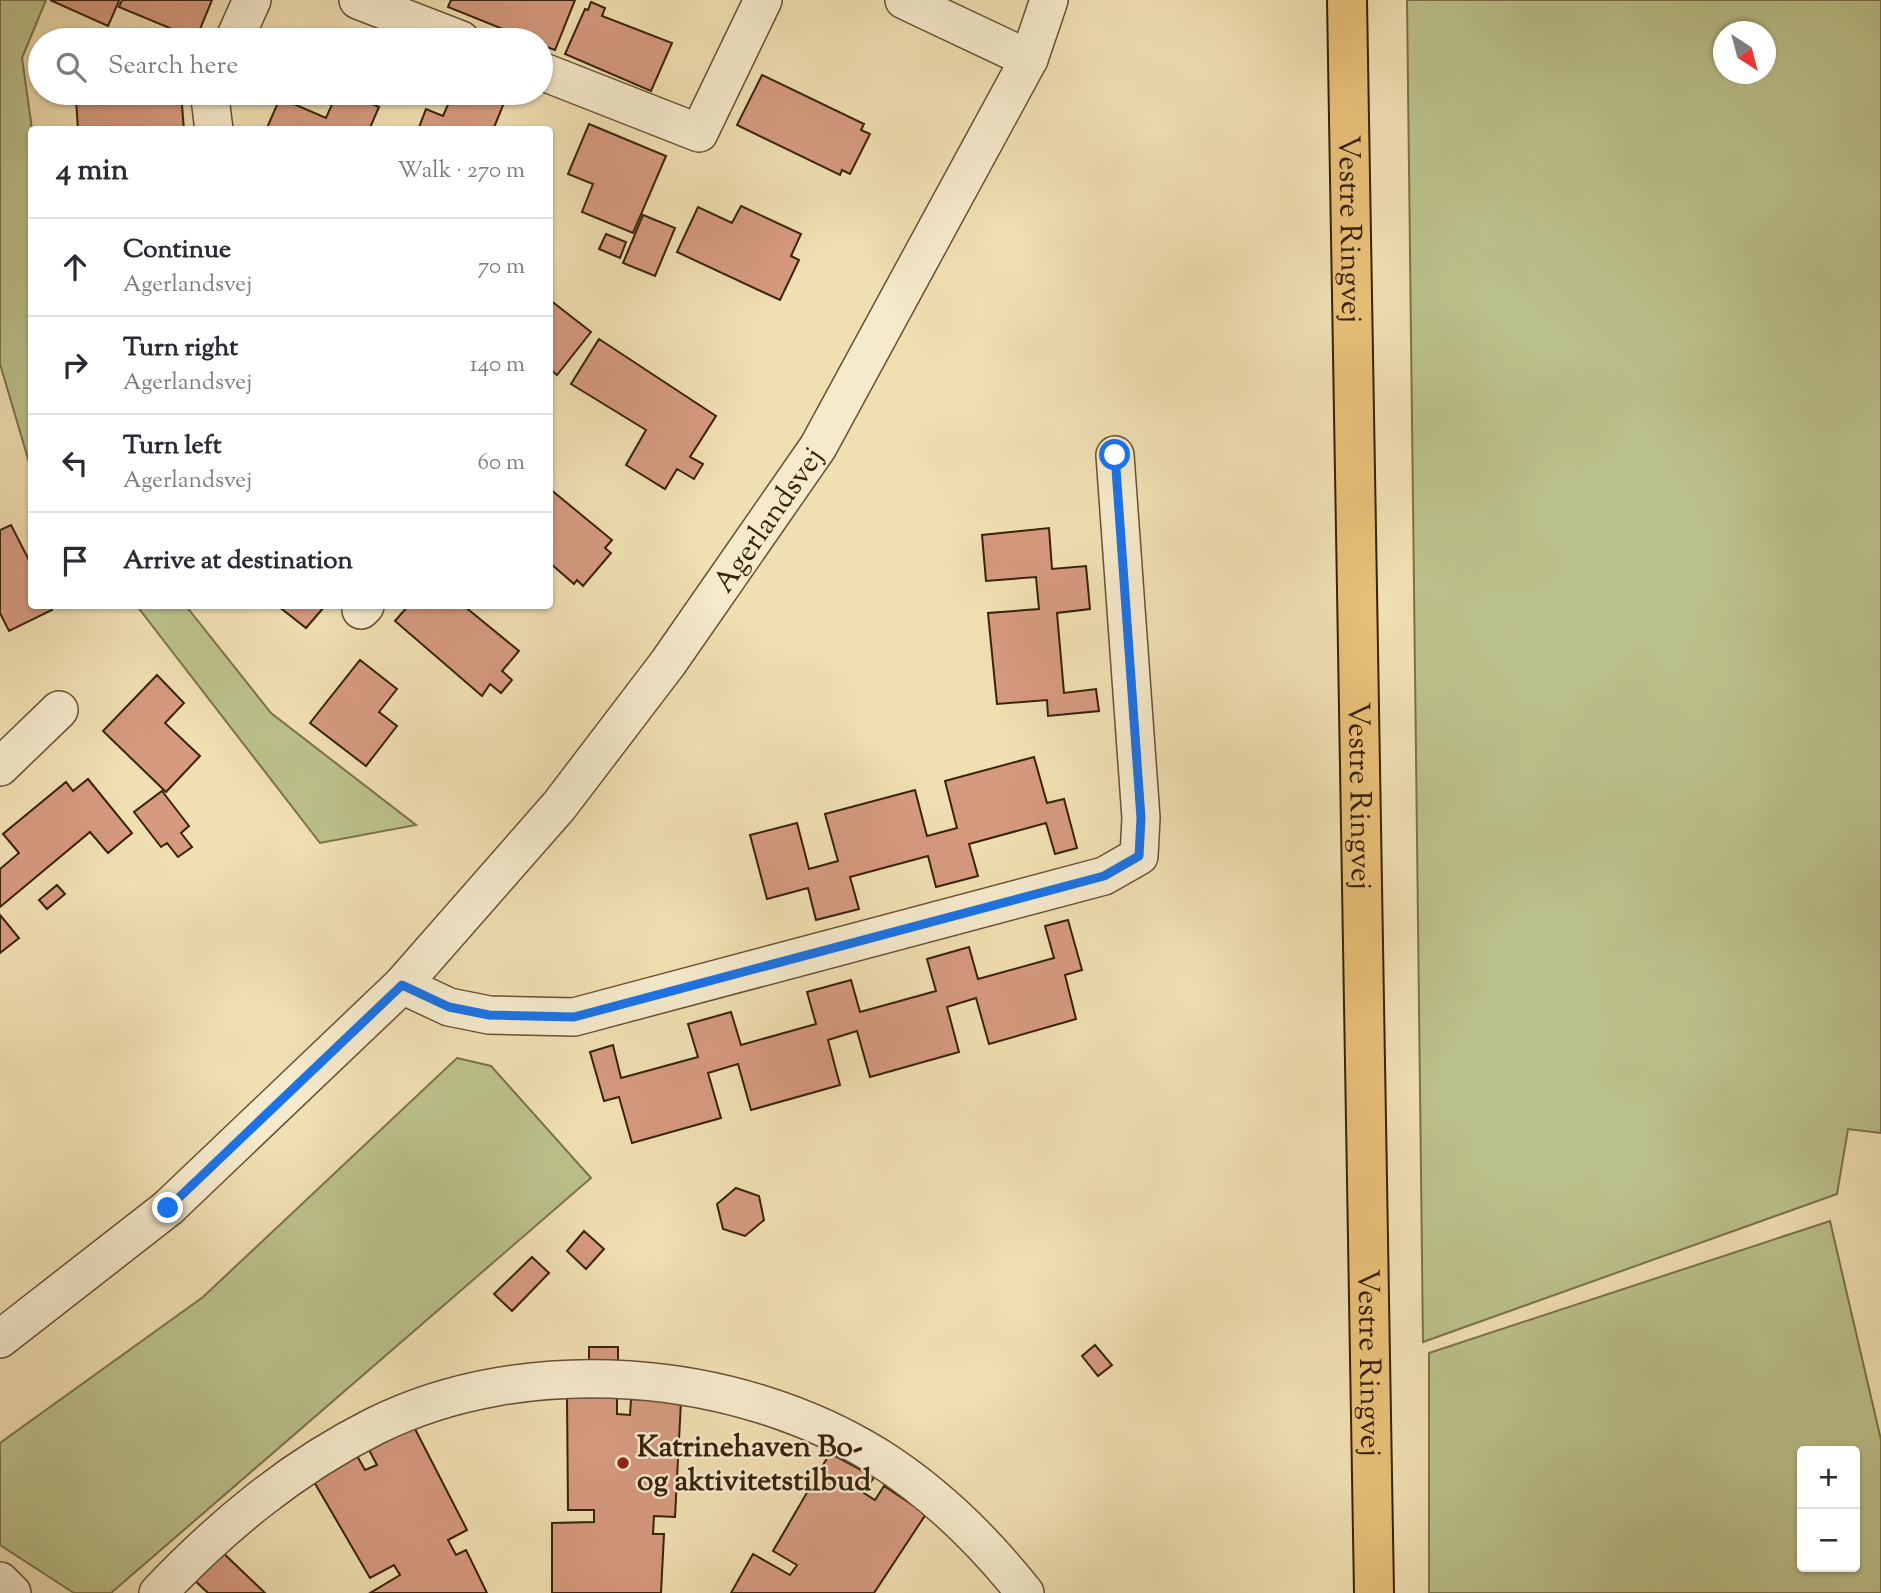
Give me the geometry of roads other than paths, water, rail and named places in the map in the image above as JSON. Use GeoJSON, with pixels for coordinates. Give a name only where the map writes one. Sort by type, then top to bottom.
{"type":"FeatureCollection","features":[{"type":"Feature","properties":{"kind":"main road","name":"Vestre Ringvej"},"geometry":{"type":"LineString","coordinates":[[1347,0],[1374,1593]]}},
{"type":"Feature","properties":{"kind":"street"},"geometry":{"type":"LineString","coordinates":[[239,28],[251,0]]}},
{"type":"Feature","properties":{"kind":"street"},"geometry":{"type":"LineString","coordinates":[[358,0],[430,28]]}},
{"type":"Feature","properties":{"kind":"street"},"geometry":{"type":"LineString","coordinates":[[553,76],[699,133],[763,0]]}},
{"type":"Feature","properties":{"kind":"street"},"geometry":{"type":"LineString","coordinates":[[904,0],[1029,59]]}},
{"type":"Feature","properties":{"kind":"street","name":"Agerlandsvej"},"geometry":{"type":"LineString","coordinates":[[0,1339],[168,1208],[402,985],[559,806],[668,663],[818,447],[1029,59],[1049,0]]}},
{"type":"Feature","properties":{"kind":"street"},"geometry":{"type":"LineString","coordinates":[[211,105],[214,126]]}},
{"type":"Feature","properties":{"kind":"street"},"geometry":{"type":"LineString","coordinates":[[402,985],[449,1007],[489,1015],[574,1017],[1104,876],[1139,856],[1141,818],[1115,455]]}},
{"type":"Feature","properties":{"kind":"street"},"geometry":{"type":"LineString","coordinates":[[0,767],[58,710]]}},
{"type":"Feature","properties":{"kind":"street"},"geometry":{"type":"LineString","coordinates":[[158,1593],[251,1504],[312,1460],[377,1425],[447,1399],[520,1384],[594,1378],[693,1388],[741,1398],[811,1423],[877,1457],[937,1500],[992,1551],[1025,1593]]}},
{"type":"Feature","properties":{"kind":"street"},"geometry":{"type":"LineString","coordinates":[[0,1581],[12,1593]]}},
{"type":"Feature","properties":{"kind":"place","name":"Katrinehaven Bo- og aktivitetstilbud"},"geometry":{"type":"Point","coordinates":[623,1463]}}]}
